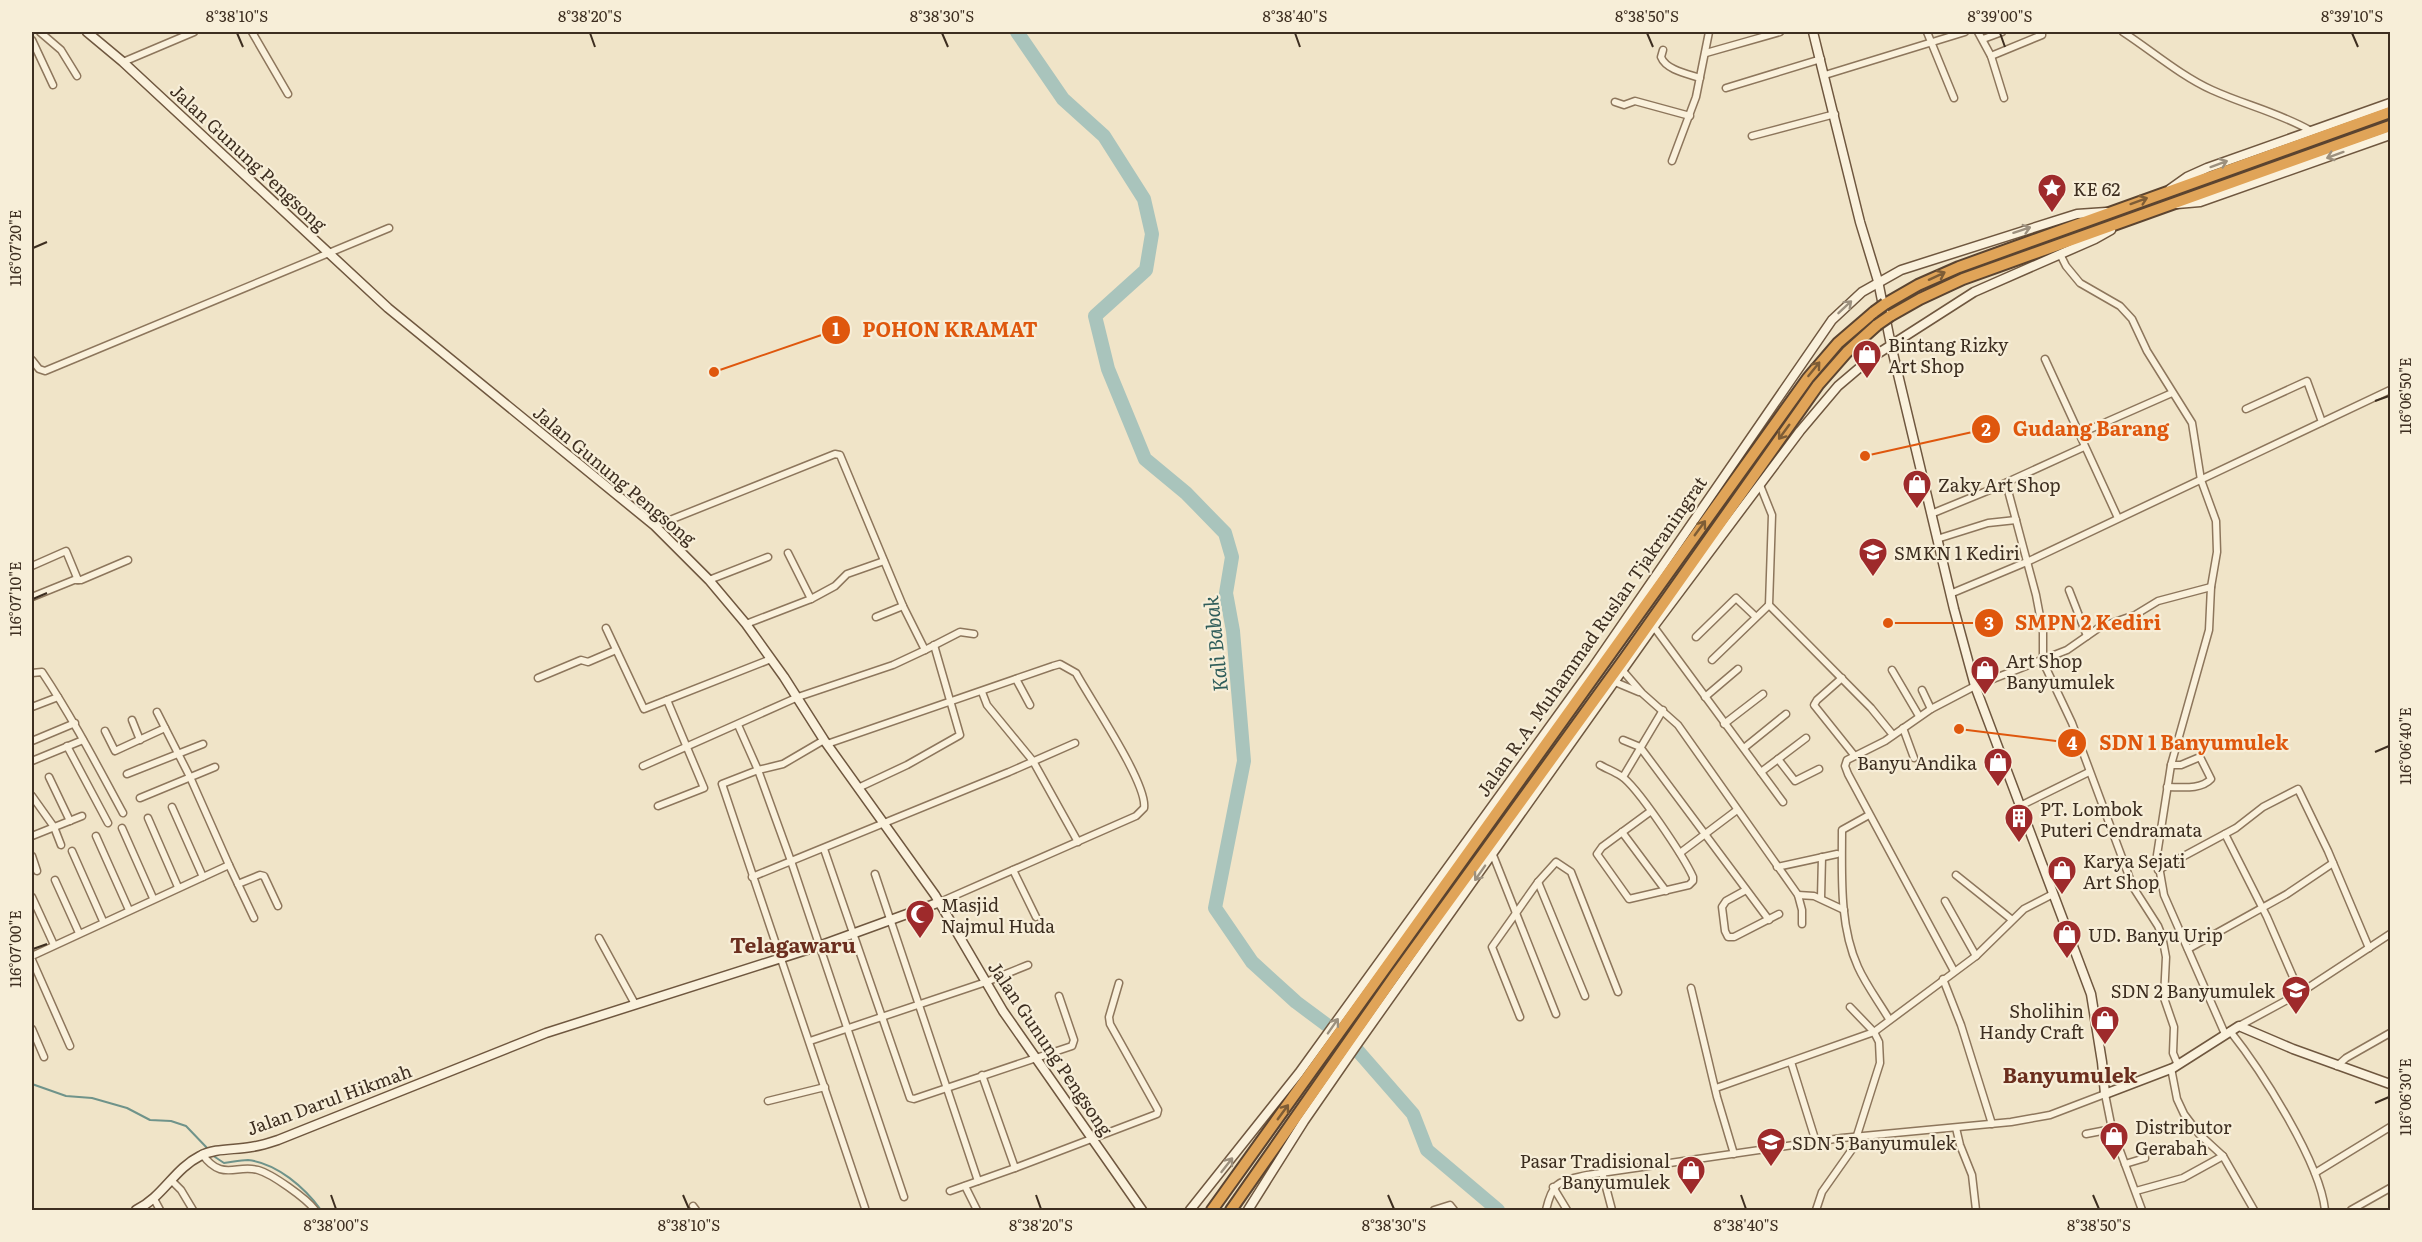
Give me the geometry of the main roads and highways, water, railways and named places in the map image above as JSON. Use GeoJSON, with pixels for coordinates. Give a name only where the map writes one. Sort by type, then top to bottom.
{"type":"FeatureCollection","features":[{"type":"Feature","properties":{"kind":"highway","name":"Jalan R.A. Muhammad Ruslan Tjakraningrat"},"geometry":{"type":"LineString","coordinates":[[1212,1210],[1303,1075],[1382,964],[1609,656],[1808,378],[1838,343],[1885,304],[1938,275],[2391,112]]}},
{"type":"Feature","properties":{"kind":"highway","name":"Jalan R.A. Muhammad Ruslan Tjakraningrat"},"geometry":{"type":"LineString","coordinates":[[1231,1210],[1323,1087],[1818,385],[1847,352],[1890,316],[1945,286],[2391,126]]}},
{"type":"Feature","properties":{"kind":"highway"},"geometry":{"type":"LineString","coordinates":[[1621,638],[1630,612]]}},
{"type":"Feature","properties":{"kind":"highway"},"geometry":{"type":"LineString","coordinates":[[1634,644],[1653,628]]}},
{"type":"Feature","properties":{"kind":"highway"},"geometry":{"type":"LineString","coordinates":[[1593,667],[1609,656]]}},
{"type":"Feature","properties":{"kind":"highway"},"geometry":{"type":"LineString","coordinates":[[1623,671],[1625,658]]}},
{"type":"Feature","properties":{"kind":"waterway","name":"Kali Babak"},"geometry":{"type":"LineString","coordinates":[[1017,32],[1063,99],[1104,136],[1144,199],[1152,234],[1146,270],[1095,316],[1108,369],[1145,459],[1186,493],[1225,533],[1232,557],[1226,593],[1233,631],[1244,761],[1215,908],[1252,962],[1296,1002],[1351,1043],[1413,1114],[1427,1150],[1498,1210]]}},
{"type":"Feature","properties":{"kind":"waterway"},"geometry":{"type":"LineString","coordinates":[[32,1084],[66,1096],[92,1098],[127,1108],[150,1120],[171,1121],[186,1126],[209,1150]]}},
{"type":"Feature","properties":{"kind":"waterway"},"geometry":{"type":"LineString","coordinates":[[212,1155],[224,1163],[248,1160],[280,1171],[299,1185],[321,1210]]}},
{"type":"Feature","properties":{"kind":"place","name":"KE 62"},"geometry":{"type":"Point","coordinates":[2052,214]}},
{"type":"Feature","properties":{"kind":"place","name":"POHON KRAMAT"},"geometry":{"type":"Point","coordinates":[714,372]}},
{"type":"Feature","properties":{"kind":"place","name":"Bintang Rizky Art Shop"},"geometry":{"type":"Point","coordinates":[1867,380]}},
{"type":"Feature","properties":{"kind":"place","name":"Gudang Barang"},"geometry":{"type":"Point","coordinates":[1865,456]}},
{"type":"Feature","properties":{"kind":"place","name":"Zaky Art Shop"},"geometry":{"type":"Point","coordinates":[1917,510]}},
{"type":"Feature","properties":{"kind":"place","name":"SMKN 1 Kediri"},"geometry":{"type":"Point","coordinates":[1873,578]}},
{"type":"Feature","properties":{"kind":"place","name":"SMPN 2 Kediri"},"geometry":{"type":"Point","coordinates":[1888,623]}},
{"type":"Feature","properties":{"kind":"place","name":"Art Shop Banyumulek"},"geometry":{"type":"Point","coordinates":[1985,696]}},
{"type":"Feature","properties":{"kind":"place","name":"SDN 1 Banyumulek"},"geometry":{"type":"Point","coordinates":[1959,729]}},
{"type":"Feature","properties":{"kind":"place","name":"Banyu Andika"},"geometry":{"type":"Point","coordinates":[1998,788]}},
{"type":"Feature","properties":{"kind":"place","name":"PT. Lombok Puteri Cendramata"},"geometry":{"type":"Point","coordinates":[2019,844]}},
{"type":"Feature","properties":{"kind":"place","name":"Karya Sejati Art Shop"},"geometry":{"type":"Point","coordinates":[2062,896]}},
{"type":"Feature","properties":{"kind":"place","name":"Masjid Najmul Huda"},"geometry":{"type":"Point","coordinates":[920,940]}},
{"type":"Feature","properties":{"kind":"place","name":"UD. Banyu Urip"},"geometry":{"type":"Point","coordinates":[2067,960]}},
{"type":"Feature","properties":{"kind":"place","name":"SDN 2 Banyumulek"},"geometry":{"type":"Point","coordinates":[2296,1016]}},
{"type":"Feature","properties":{"kind":"place","name":"Sholihin Handy Craft"},"geometry":{"type":"Point","coordinates":[2105,1046]}},
{"type":"Feature","properties":{"kind":"place","name":"Distributor Gerabah"},"geometry":{"type":"Point","coordinates":[2114,1162]}},
{"type":"Feature","properties":{"kind":"place","name":"SDN 5 Banyumulek"},"geometry":{"type":"Point","coordinates":[1771,1168]}},
{"type":"Feature","properties":{"kind":"place","name":"Pasar Tradisional Banyumulek"},"geometry":{"type":"Point","coordinates":[1691,1196]}},
{"type":"Feature","properties":{"kind":"district","name":"Telagawaru"},"geometry":{"type":"Point","coordinates":[793,943]}},
{"type":"Feature","properties":{"kind":"district","name":"Banyumulek"},"geometry":{"type":"Point","coordinates":[2070,1073]}}]}
